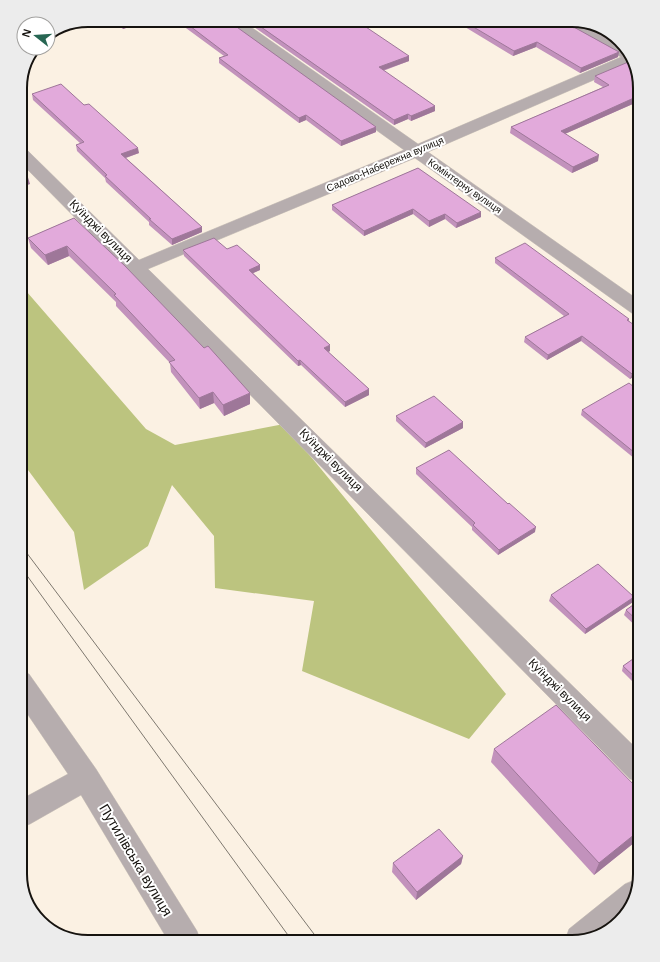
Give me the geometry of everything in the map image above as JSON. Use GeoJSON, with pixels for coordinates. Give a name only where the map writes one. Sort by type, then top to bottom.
{"type":"FeatureCollection","features":[{"type":"Feature","properties":{"kind":"street","name":"Комінтерну вулиця"},"geometry":{"type":"LineString","coordinates":[[242,27],[633,305]]}},
{"type":"Feature","properties":{"kind":"street"},"geometry":{"type":"LineString","coordinates":[[577,27],[620,52]]}},
{"type":"Feature","properties":{"kind":"street","name":"Садово-Набережна вулиця"},"geometry":{"type":"LineString","coordinates":[[137,267],[416,151],[626,60]]}},
{"type":"Feature","properties":{"kind":"street","name":"Куїнджі вулиця"},"geometry":{"type":"LineString","coordinates":[[27,159],[633,763]]}},
{"type":"Feature","properties":{"kind":"street","name":"Путилівська вулиця"},"geometry":{"type":"LineString","coordinates":[[27,692],[86,778],[182,935]]}},
{"type":"Feature","properties":{"kind":"street"},"geometry":{"type":"LineString","coordinates":[[27,811],[86,778]]}},
{"type":"Feature","properties":{"kind":"street"},"geometry":{"type":"LineString","coordinates":[[589,933],[627,901]]}},
{"type":"Feature","properties":{"kind":"green space"},"geometry":{"type":"Polygon","coordinates":[[[27,292],[146,429],[175,445],[284,424],[506,694],[469,739],[302,671],[314,601],[215,588],[214,536],[172,485],[148,546],[84,590],[74,532],[28,470],[27,292]]]}},
{"type":"Feature","properties":{"kind":"building"},"geometry":{"type":"Polygon","coordinates":[[[191,27],[237,27],[376,127],[341,141],[306,115],[299,118],[219,58],[228,55],[191,27]]]}},
{"type":"Feature","properties":{"kind":"building"},"geometry":{"type":"Polygon","coordinates":[[[261,27],[366,27],[409,56],[379,67],[435,106],[411,116],[408,114],[394,120],[261,27]]]}},
{"type":"Feature","properties":{"kind":"building"},"geometry":{"type":"Polygon","coordinates":[[[473,27],[574,27],[619,52],[581,68],[537,42],[514,51],[473,27]]]}},
{"type":"Feature","properties":{"kind":"building"},"geometry":{"type":"Polygon","coordinates":[[[627,62],[631,72],[633,88],[633,98],[561,131],[599,155],[573,167],[511,127],[609,85],[595,76],[627,62]]]}},
{"type":"Feature","properties":{"kind":"building"},"geometry":{"type":"Polygon","coordinates":[[[61,84],[84,105],[89,104],[138,148],[121,154],[202,227],[172,239],[105,176],[107,175],[76,145],[84,142],[32,94],[61,84]]]}},
{"type":"Feature","properties":{"kind":"building"},"geometry":{"type":"Polygon","coordinates":[[[418,168],[481,212],[457,223],[445,214],[429,221],[413,209],[364,231],[332,205],[418,168]]]}},
{"type":"Feature","properties":{"kind":"building"},"geometry":{"type":"Polygon","coordinates":[[[74,218],[125,266],[204,348],[208,346],[250,393],[223,405],[213,392],[199,398],[169,362],[175,360],[114,295],[116,294],[67,246],[45,255],[28,238],[74,218]]]}},
{"type":"Feature","properties":{"kind":"building"},"geometry":{"type":"Polygon","coordinates":[[[214,238],[227,249],[237,245],[260,265],[249,270],[330,345],[324,348],[369,389],[345,402],[300,360],[298,361],[183,250],[214,238]]]}},
{"type":"Feature","properties":{"kind":"building"},"geometry":{"type":"Polygon","coordinates":[[[525,243],[629,319],[627,320],[633,324],[633,373],[582,336],[548,355],[525,337],[569,314],[495,258],[525,243]]]}},
{"type":"Feature","properties":{"kind":"building"},"geometry":{"type":"Polygon","coordinates":[[[629,383],[633,386],[633,451],[582,410],[629,383]]]}},
{"type":"Feature","properties":{"kind":"building"},"geometry":{"type":"Polygon","coordinates":[[[434,396],[463,422],[426,443],[396,416],[434,396]]]}},
{"type":"Feature","properties":{"kind":"building"},"geometry":{"type":"Polygon","coordinates":[[[449,450],[508,504],[509,503],[536,527],[499,550],[473,525],[475,523],[416,468],[449,450]]]}},
{"type":"Feature","properties":{"kind":"building"},"geometry":{"type":"Polygon","coordinates":[[[598,564],[633,598],[586,629],[551,595],[598,564]]]}},
{"type":"Feature","properties":{"kind":"building"},"geometry":{"type":"Polygon","coordinates":[[[633,605],[633,616],[626,610],[633,605]]]}},
{"type":"Feature","properties":{"kind":"building"},"geometry":{"type":"Polygon","coordinates":[[[633,659],[633,675],[623,666],[633,659]]]}},
{"type":"Feature","properties":{"kind":"building"},"geometry":{"type":"Polygon","coordinates":[[[556,705],[633,784],[633,836],[599,863],[494,749],[556,705]]]}},
{"type":"Feature","properties":{"kind":"building"},"geometry":{"type":"Polygon","coordinates":[[[439,829],[463,856],[417,892],[393,863],[439,829]]]}},
{"type":"Feature","properties":{"kind":"tram line"},"geometry":{"type":"LineString","coordinates":[[27,553],[315,935]]}},
{"type":"Feature","properties":{"kind":"tram line"},"geometry":{"type":"LineString","coordinates":[[27,576],[288,935]]}}]}
